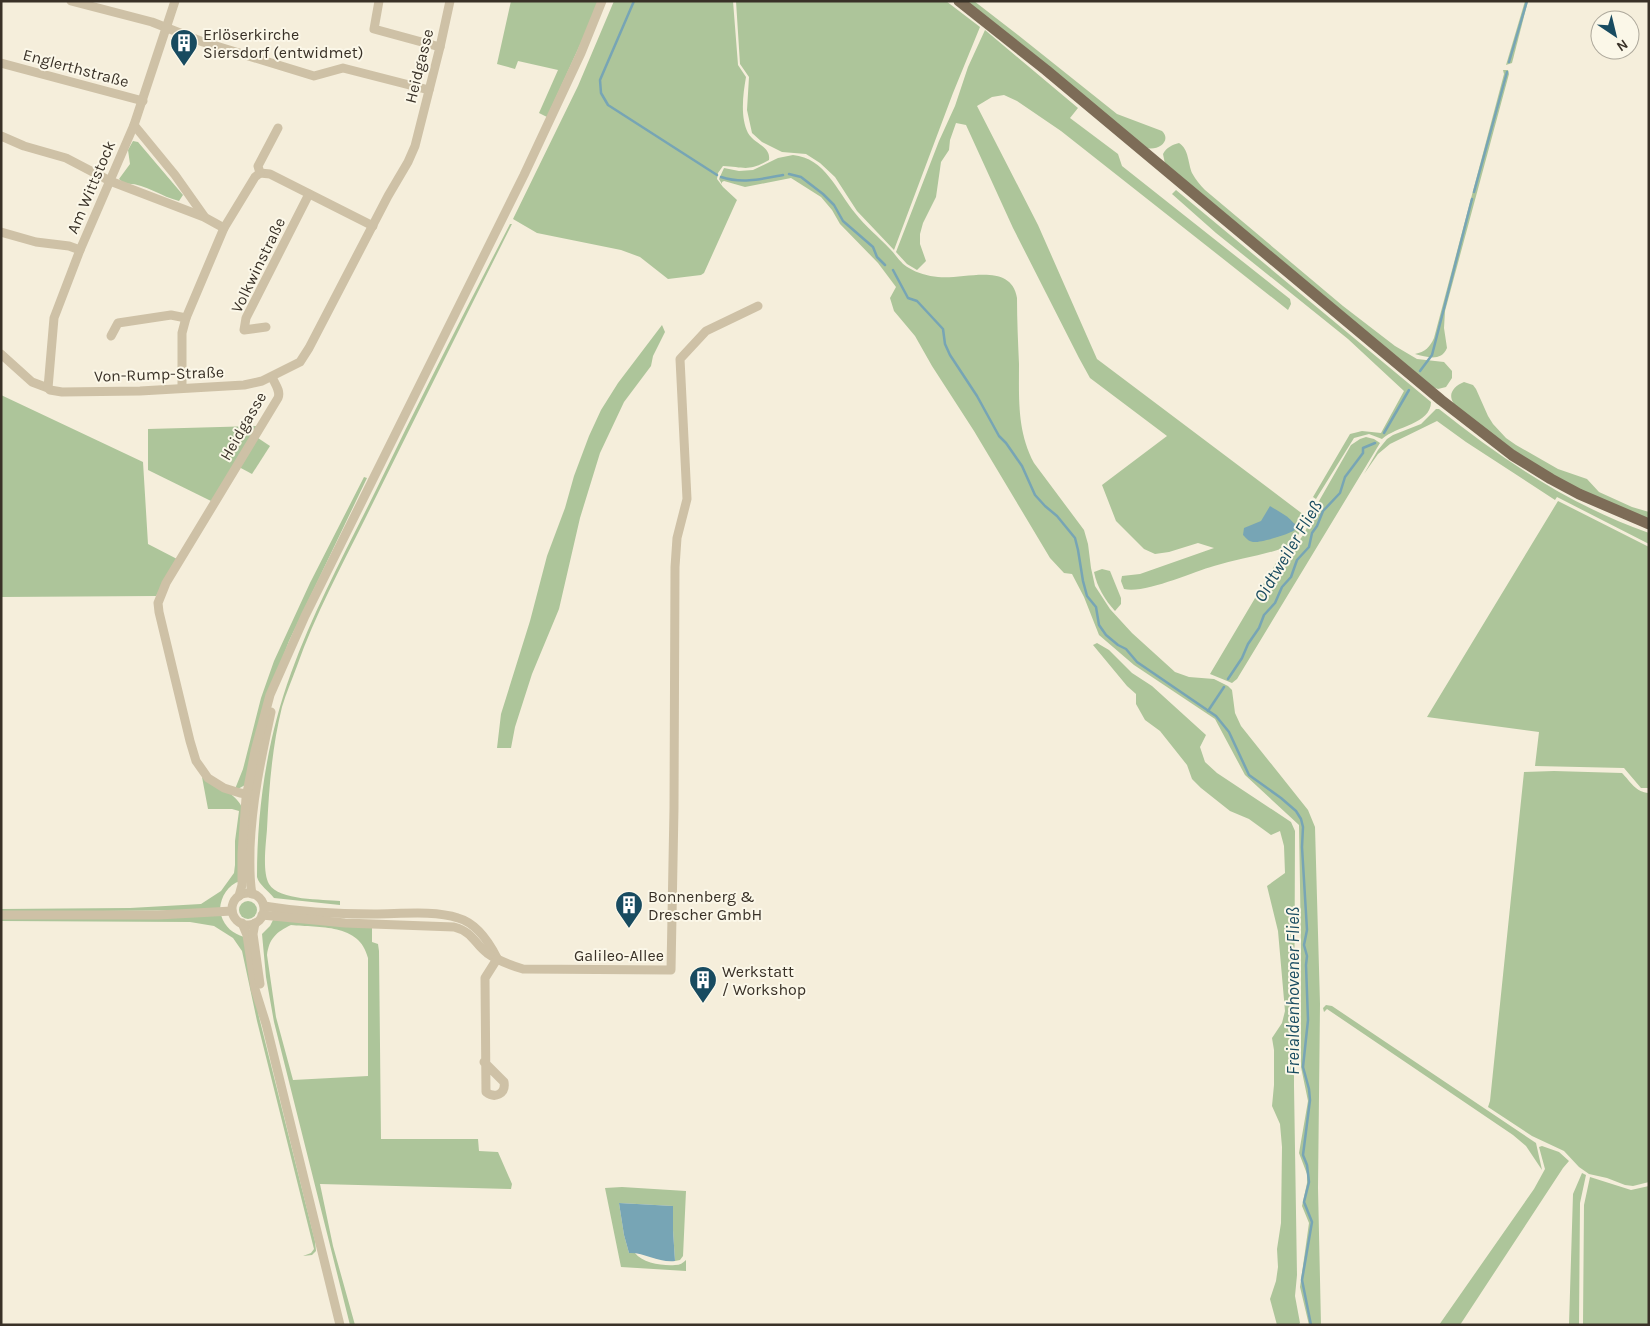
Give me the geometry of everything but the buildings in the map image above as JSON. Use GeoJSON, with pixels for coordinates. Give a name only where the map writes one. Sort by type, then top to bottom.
{"type":"FeatureCollection","features":[{"type":"Feature","properties":{"kind":"main road"},"geometry":{"type":"LineString","coordinates":[[959,1],[1046,70],[1434,394],[1512,455],[1550,479],[1579,494],[1649,524]]}},
{"type":"Feature","properties":{"kind":"street"},"geometry":{"type":"LineString","coordinates":[[71,1],[152,22],[203,42],[314,76],[343,68],[429,90]]}},
{"type":"Feature","properties":{"kind":"street","name":"Am Wittstock"},"geometry":{"type":"LineString","coordinates":[[48,388],[54,318],[80,250],[134,125],[175,1]]}},
{"type":"Feature","properties":{"kind":"street"},"geometry":{"type":"LineString","coordinates":[[379,1],[374,29],[440,47]]}},
{"type":"Feature","properties":{"kind":"street","name":"Heidgasse"},"geometry":{"type":"LineString","coordinates":[[250,794],[224,788],[208,778],[196,761],[158,603],[166,584],[280,395],[272,377],[300,362],[309,348],[388,196],[408,162],[415,146],[450,1]]}},
{"type":"Feature","properties":{"kind":"street"},"geometry":{"type":"LineString","coordinates":[[239,896],[242,885],[242,854],[250,794],[257,774],[282,670],[309,608],[542,136],[581,53],[602,1]]}},
{"type":"Feature","properties":{"kind":"street","name":"Englerthstraße"},"geometry":{"type":"LineString","coordinates":[[1,63],[143,101]]}},
{"type":"Feature","properties":{"kind":"street"},"geometry":{"type":"LineString","coordinates":[[134,125],[175,175],[204,217]]}},
{"type":"Feature","properties":{"kind":"street"},"geometry":{"type":"LineString","coordinates":[[260,173],[258,166],[278,128]]}},
{"type":"Feature","properties":{"kind":"street"},"geometry":{"type":"LineString","coordinates":[[1,136],[24,146],[66,158],[110,181],[204,217],[224,228]]}},
{"type":"Feature","properties":{"kind":"street"},"geometry":{"type":"LineString","coordinates":[[182,388],[182,333],[186,318],[224,228],[255,177],[260,173],[270,174],[373,226]]}},
{"type":"Feature","properties":{"kind":"street","name":"Volkwinstraße"},"geometry":{"type":"LineString","coordinates":[[266,327],[244,330],[246,318],[309,194]]}},
{"type":"Feature","properties":{"kind":"street"},"geometry":{"type":"LineString","coordinates":[[1,232],[36,242],[69,246],[80,250]]}},
{"type":"Feature","properties":{"kind":"street","name":"Galileo-Allee"},"geometry":{"type":"LineString","coordinates":[[263,911],[345,923],[454,927],[465,931],[486,952],[508,964],[523,969],[672,970],[675,567],[677,538],[687,499],[680,359],[706,331],[758,306]]}},
{"type":"Feature","properties":{"kind":"street"},"geometry":{"type":"LineString","coordinates":[[111,336],[118,323],[171,314],[186,318]]}},
{"type":"Feature","properties":{"kind":"street","name":"Von-Rump-Straße"},"geometry":{"type":"LineString","coordinates":[[1,354],[32,382],[54,391],[62,392],[140,391],[244,385],[272,377]]}},
{"type":"Feature","properties":{"kind":"street"},"geometry":{"type":"LineString","coordinates":[[250,794],[252,894]]}},
{"type":"Feature","properties":{"kind":"street"},"geometry":{"type":"LineString","coordinates":[[255,923],[248,925],[242,923],[235,918],[232,910],[233,903],[239,896],[245,893],[258,897],[263,911],[255,923],[253,934],[266,1024]]}},
{"type":"Feature","properties":{"kind":"street"},"geometry":{"type":"LineString","coordinates":[[1,914],[158,915],[232,910]]}},
{"type":"Feature","properties":{"kind":"street"},"geometry":{"type":"LineString","coordinates":[[242,923],[247,935],[255,989],[266,1024],[340,1325]]}},
{"type":"Feature","properties":{"kind":"street"},"geometry":{"type":"LineString","coordinates":[[484,1062],[485,978],[497,958]]}},
{"type":"Feature","properties":{"kind":"green space"},"geometry":{"type":"Polygon","coordinates":[[[511,1],[600,1],[547,117],[539,113],[558,70],[518,61],[515,69],[497,64],[511,1]]]}},
{"type":"Feature","properties":{"kind":"green space"},"geometry":{"type":"Polygon","coordinates":[[[614,1],[733,1],[738,65],[746,77],[743,98],[745,127],[751,137],[765,148],[769,155],[769,160],[751,167],[723,166],[718,173],[717,179],[737,200],[704,273],[701,275],[668,279],[640,257],[621,250],[537,233],[513,219],[578,86],[614,1]]]}},
{"type":"Feature","properties":{"kind":"green space"},"geometry":{"type":"Polygon","coordinates":[[[736,1],[946,1],[980,27],[894,250],[857,211],[835,177],[820,163],[806,154],[782,152],[762,142],[752,133],[747,110],[749,77],[740,64],[736,1]]]}},
{"type":"Feature","properties":{"kind":"green space"},"geometry":{"type":"Polygon","coordinates":[[[966,1],[974,1],[1117,114],[1162,131],[1165,135],[1165,142],[1159,147],[1147,148],[966,1]]]}},
{"type":"Feature","properties":{"kind":"green space"},"geometry":{"type":"Polygon","coordinates":[[[1525,1],[1528,1],[1512,63],[1506,65],[1525,1]]]}},
{"type":"Feature","properties":{"kind":"green space"},"geometry":{"type":"Polygon","coordinates":[[[985,30],[1078,108],[1070,118],[1118,154],[1122,166],[1290,299],[1291,304],[1288,310],[1061,131],[1017,101],[1004,95],[992,97],[977,106],[1038,225],[1097,359],[1308,518],[1293,544],[1274,551],[1214,566],[1156,586],[1133,590],[1124,589],[1121,581],[1122,576],[1140,574],[1214,548],[1198,543],[1169,552],[1155,554],[1144,549],[1116,521],[1102,485],[1167,436],[1090,378],[1013,228],[966,125],[956,123],[950,140],[949,150],[941,162],[936,197],[923,223],[920,244],[926,261],[917,270],[907,264],[896,252],[939,141],[955,106],[968,67],[985,30]]]}},
{"type":"Feature","properties":{"kind":"green space"},"geometry":{"type":"Polygon","coordinates":[[[1503,70],[1508,70],[1509,74],[1445,311],[1444,328],[1447,348],[1437,357],[1415,354],[1427,349],[1434,338],[1504,74],[1503,70]]]}},
{"type":"Feature","properties":{"kind":"green space"},"geometry":{"type":"Polygon","coordinates":[[[133,141],[138,142],[183,195],[179,201],[145,187],[125,184],[119,179],[130,164],[128,150],[133,141]]]}},
{"type":"Feature","properties":{"kind":"green space"},"geometry":{"type":"Polygon","coordinates":[[[1179,143],[1185,149],[1192,173],[1205,190],[1343,306],[1395,346],[1417,359],[1444,362],[1452,371],[1452,378],[1446,387],[1438,389],[1433,387],[1165,164],[1163,154],[1170,147],[1179,143]]]}},
{"type":"Feature","properties":{"kind":"green space"},"geometry":{"type":"Polygon","coordinates":[[[793,155],[804,157],[822,169],[859,218],[909,268],[923,274],[938,277],[996,276],[1006,280],[1013,287],[1017,298],[1019,402],[1024,439],[1034,463],[1084,530],[1095,586],[1110,609],[1132,633],[1175,672],[1189,677],[1214,679],[1232,690],[1235,713],[1241,726],[1308,810],[1315,827],[1320,1004],[1318,1188],[1321,1325],[1309,1325],[1300,1287],[1309,1223],[1302,1206],[1307,1174],[1299,1153],[1308,1101],[1301,1067],[1299,825],[1245,775],[1215,719],[1134,665],[1099,635],[1084,597],[1072,574],[1064,573],[1050,558],[915,336],[894,311],[890,298],[896,287],[878,263],[840,224],[832,210],[821,197],[791,178],[745,187],[724,181],[722,184],[719,179],[724,168],[739,171],[753,170],[778,158],[793,155]]]}},
{"type":"Feature","properties":{"kind":"green space"},"geometry":{"type":"Polygon","coordinates":[[[1176,190],[1431,402],[1425,415],[1419,420],[1382,439],[1369,434],[1354,438],[1316,499],[1313,497],[1350,434],[1362,431],[1381,433],[1404,391],[1348,339],[1216,233],[1172,194],[1176,190]]]}},
{"type":"Feature","properties":{"kind":"green space"},"geometry":{"type":"Polygon","coordinates":[[[510,224],[512,224],[329,591],[304,647],[282,707],[273,752],[270,783],[265,857],[267,879],[274,890],[282,894],[302,898],[340,901],[340,905],[274,898],[257,877],[257,851],[265,774],[276,723],[291,673],[331,579],[510,224]]]}},
{"type":"Feature","properties":{"kind":"green space"},"geometry":{"type":"Polygon","coordinates":[[[662,325],[665,332],[653,356],[651,366],[624,402],[600,453],[580,518],[559,609],[532,674],[515,727],[511,748],[497,748],[501,714],[530,621],[547,556],[589,436],[601,410],[618,383],[662,325]]]}},
{"type":"Feature","properties":{"kind":"green space"},"geometry":{"type":"Polygon","coordinates":[[[1464,382],[1473,385],[1476,389],[1488,416],[1506,438],[1558,469],[1587,479],[1599,492],[1632,507],[1649,512],[1649,519],[1567,483],[1500,441],[1454,404],[1451,394],[1457,386],[1464,382]]]}},
{"type":"Feature","properties":{"kind":"green space"},"geometry":{"type":"Polygon","coordinates":[[[1,395],[143,462],[148,544],[177,559],[156,596],[1,597],[1,395]]]}},
{"type":"Feature","properties":{"kind":"green space"},"geometry":{"type":"Polygon","coordinates":[[[1436,409],[1439,409],[1489,447],[1539,480],[1591,509],[1649,533],[1649,544],[1557,497],[1555,500],[1437,421],[1390,444],[1378,454],[1364,474],[1387,439],[1421,424],[1436,409]]]}},
{"type":"Feature","properties":{"kind":"green space"},"geometry":{"type":"Polygon","coordinates":[[[258,426],[213,502],[148,470],[148,429],[258,426]]]}},
{"type":"Feature","properties":{"kind":"green space"},"geometry":{"type":"Polygon","coordinates":[[[1366,437],[1380,443],[1237,679],[1232,683],[1210,674],[1283,551],[1295,546],[1304,534],[1319,501],[1351,445],[1366,437]]]}},
{"type":"Feature","properties":{"kind":"green space"},"geometry":{"type":"Polygon","coordinates":[[[258,438],[270,446],[252,474],[239,467],[258,438]]]}},
{"type":"Feature","properties":{"kind":"green space"},"geometry":{"type":"Polygon","coordinates":[[[364,477],[367,478],[289,641],[276,675],[245,785],[235,789],[243,769],[261,698],[274,661],[310,583],[364,477]]]}},
{"type":"Feature","properties":{"kind":"green space"},"geometry":{"type":"Polygon","coordinates":[[[1558,501],[1649,547],[1649,788],[1641,788],[1624,768],[1535,766],[1539,732],[1427,717],[1558,501]]]}},
{"type":"Feature","properties":{"kind":"green space"},"geometry":{"type":"Polygon","coordinates":[[[1102,569],[1110,571],[1121,598],[1121,604],[1115,611],[1102,593],[1095,578],[1094,572],[1102,569]]]}},
{"type":"Feature","properties":{"kind":"green space"},"geometry":{"type":"Polygon","coordinates":[[[1097,643],[1109,650],[1132,673],[1152,686],[1206,735],[1200,747],[1205,762],[1217,773],[1291,822],[1295,831],[1294,1086],[1297,1275],[1295,1296],[1300,1323],[1298,1325],[1277,1325],[1270,1299],[1278,1267],[1277,1249],[1281,1223],[1282,1147],[1280,1124],[1272,1106],[1274,1050],[1272,1038],[1282,1023],[1285,1011],[1278,931],[1267,886],[1285,873],[1284,846],[1280,831],[1271,835],[1249,819],[1230,811],[1192,779],[1187,765],[1160,731],[1145,720],[1136,704],[1136,694],[1093,645],[1097,643]]]}},
{"type":"Feature","properties":{"kind":"green space"},"geometry":{"type":"Polygon","coordinates":[[[1524,772],[1622,773],[1637,789],[1649,793],[1649,1182],[1633,1186],[1589,1174],[1579,1167],[1564,1151],[1532,1136],[1488,1107],[1524,772]]]}},
{"type":"Feature","properties":{"kind":"green space"},"geometry":{"type":"Polygon","coordinates":[[[202,777],[231,794],[243,810],[240,881],[232,885],[226,892],[220,909],[1,912],[1,909],[130,908],[201,904],[221,891],[234,873],[235,841],[239,811],[232,809],[208,809],[202,777]]]}},
{"type":"Feature","properties":{"kind":"green space"},"geometry":{"type":"Polygon","coordinates":[[[244,901],[252,901],[257,906],[255,917],[244,919],[239,914],[239,906],[244,901]]]}},
{"type":"Feature","properties":{"kind":"green space"},"geometry":{"type":"Polygon","coordinates":[[[221,915],[230,929],[244,937],[259,1017],[315,1241],[316,1251],[312,1255],[303,1256],[311,1253],[314,1249],[257,1021],[242,951],[233,938],[214,926],[190,922],[1,921],[1,918],[221,915]]]}},
{"type":"Feature","properties":{"kind":"green space"},"geometry":{"type":"Polygon","coordinates":[[[273,920],[372,926],[372,942],[378,944],[379,951],[381,1139],[478,1139],[479,1151],[498,1152],[512,1184],[511,1189],[320,1184],[333,1246],[355,1325],[350,1325],[274,1022],[266,977],[262,934],[273,920]],[[291,925],[277,933],[269,945],[267,955],[276,1017],[293,1080],[368,1076],[368,958],[364,947],[357,938],[337,929],[291,925]]]}},
{"type":"Feature","properties":{"kind":"green space"},"geometry":{"type":"Polygon","coordinates":[[[1326,1005],[1332,1006],[1536,1143],[1542,1170],[1526,1146],[1513,1135],[1327,1009],[1324,1012],[1323,1008],[1326,1005]]]}},
{"type":"Feature","properties":{"kind":"green space"},"geometry":{"type":"Polygon","coordinates":[[[1542,1146],[1559,1152],[1569,1161],[1460,1325],[1439,1325],[1534,1189],[1545,1169],[1539,1147],[1542,1146]]]}},
{"type":"Feature","properties":{"kind":"green space"},"geometry":{"type":"Polygon","coordinates":[[[1582,1173],[1586,1175],[1580,1203],[1579,1325],[1569,1325],[1573,1194],[1582,1173]]]}},
{"type":"Feature","properties":{"kind":"green space"},"geometry":{"type":"Polygon","coordinates":[[[1590,1177],[1631,1190],[1649,1186],[1649,1325],[1583,1325],[1584,1205],[1590,1177]]]}},
{"type":"Feature","properties":{"kind":"green space"},"geometry":{"type":"Polygon","coordinates":[[[622,1187],[686,1191],[683,1256],[680,1260],[675,1261],[673,1206],[619,1203],[629,1253],[635,1253],[643,1259],[659,1264],[677,1265],[686,1260],[686,1271],[621,1267],[605,1188],[622,1187]]]}},
{"type":"Feature","properties":{"kind":"water"},"geometry":{"type":"Polygon","coordinates":[[[1270,506],[1289,518],[1296,529],[1268,540],[1253,542],[1248,540],[1243,535],[1244,528],[1261,521],[1270,506]]]}},
{"type":"Feature","properties":{"kind":"water"},"geometry":{"type":"Polygon","coordinates":[[[619,1203],[673,1206],[675,1261],[629,1253],[619,1203]]]}},
{"type":"Feature","properties":{"kind":"waterway"},"geometry":{"type":"LineString","coordinates":[[634,1],[600,80],[601,93],[608,105],[717,175]]}},
{"type":"Feature","properties":{"kind":"waterway","name":"Oidtweiler Fließ"},"geometry":{"type":"LineString","coordinates":[[1509,62],[1527,1]]}},
{"type":"Feature","properties":{"kind":"waterway","name":"Oidtweiler Fließ"},"geometry":{"type":"LineString","coordinates":[[1474,192],[1507,72]]}},
{"type":"Feature","properties":{"kind":"waterway"},"geometry":{"type":"LineString","coordinates":[[789,174],[801,177],[823,194],[834,205],[843,221],[873,247],[877,257],[885,265]]}},
{"type":"Feature","properties":{"kind":"waterway"},"geometry":{"type":"LineString","coordinates":[[721,177],[744,180],[783,175]]}},
{"type":"Feature","properties":{"kind":"waterway","name":"Oidtweiler Fließ"},"geometry":{"type":"LineString","coordinates":[[1420,371],[1432,355],[1472,199]]}},
{"type":"Feature","properties":{"kind":"waterway","name":"Freialdenhovener Fließ"},"geometry":{"type":"LineString","coordinates":[[893,270],[908,298],[917,301],[943,329],[945,344],[950,355],[977,396],[999,436],[1022,466],[1035,495],[1057,516],[1075,538],[1087,596],[1096,607],[1099,625],[1106,635],[1126,649],[1137,662],[1216,716],[1229,732],[1249,775],[1281,798],[1296,811],[1301,819],[1303,827],[1302,847],[1307,930],[1304,945],[1307,956],[1308,1020],[1303,1067],[1310,1100],[1303,1155],[1307,1165],[1309,1182],[1304,1202],[1312,1222],[1302,1280],[1311,1325]]}},
{"type":"Feature","properties":{"kind":"waterway","name":"Oidtweiler Fließ"},"geometry":{"type":"LineString","coordinates":[[1384,433],[1409,390]]}},
{"type":"Feature","properties":{"kind":"waterway","name":"Oidtweiler Fließ"},"geometry":{"type":"LineString","coordinates":[[1228,679],[1259,628],[1264,615],[1275,603],[1282,587],[1291,577],[1297,560],[1309,547],[1312,533],[1323,511],[1340,493],[1345,477],[1363,453],[1363,448],[1375,443]]}},
{"type":"Feature","properties":{"kind":"waterway"},"geometry":{"type":"LineString","coordinates":[[1293,524],[1299,528]]}},
{"type":"Feature","properties":{"kind":"waterway","name":"Oidtweiler Fließ"},"geometry":{"type":"LineString","coordinates":[[1208,711],[1224,687]]}},
{"type":"Feature","properties":{"kind":"place","name":"Erlöserkirche Siersdorf (entwidmet)"},"geometry":{"type":"Point","coordinates":[184,67]}},
{"type":"Feature","properties":{"kind":"place","name":"Bonnenberg & Drescher GmbH"},"geometry":{"type":"Point","coordinates":[629,929]}},
{"type":"Feature","properties":{"kind":"place","name":"Werkstatt / Workshop"},"geometry":{"type":"Point","coordinates":[703,1004]}}]}
